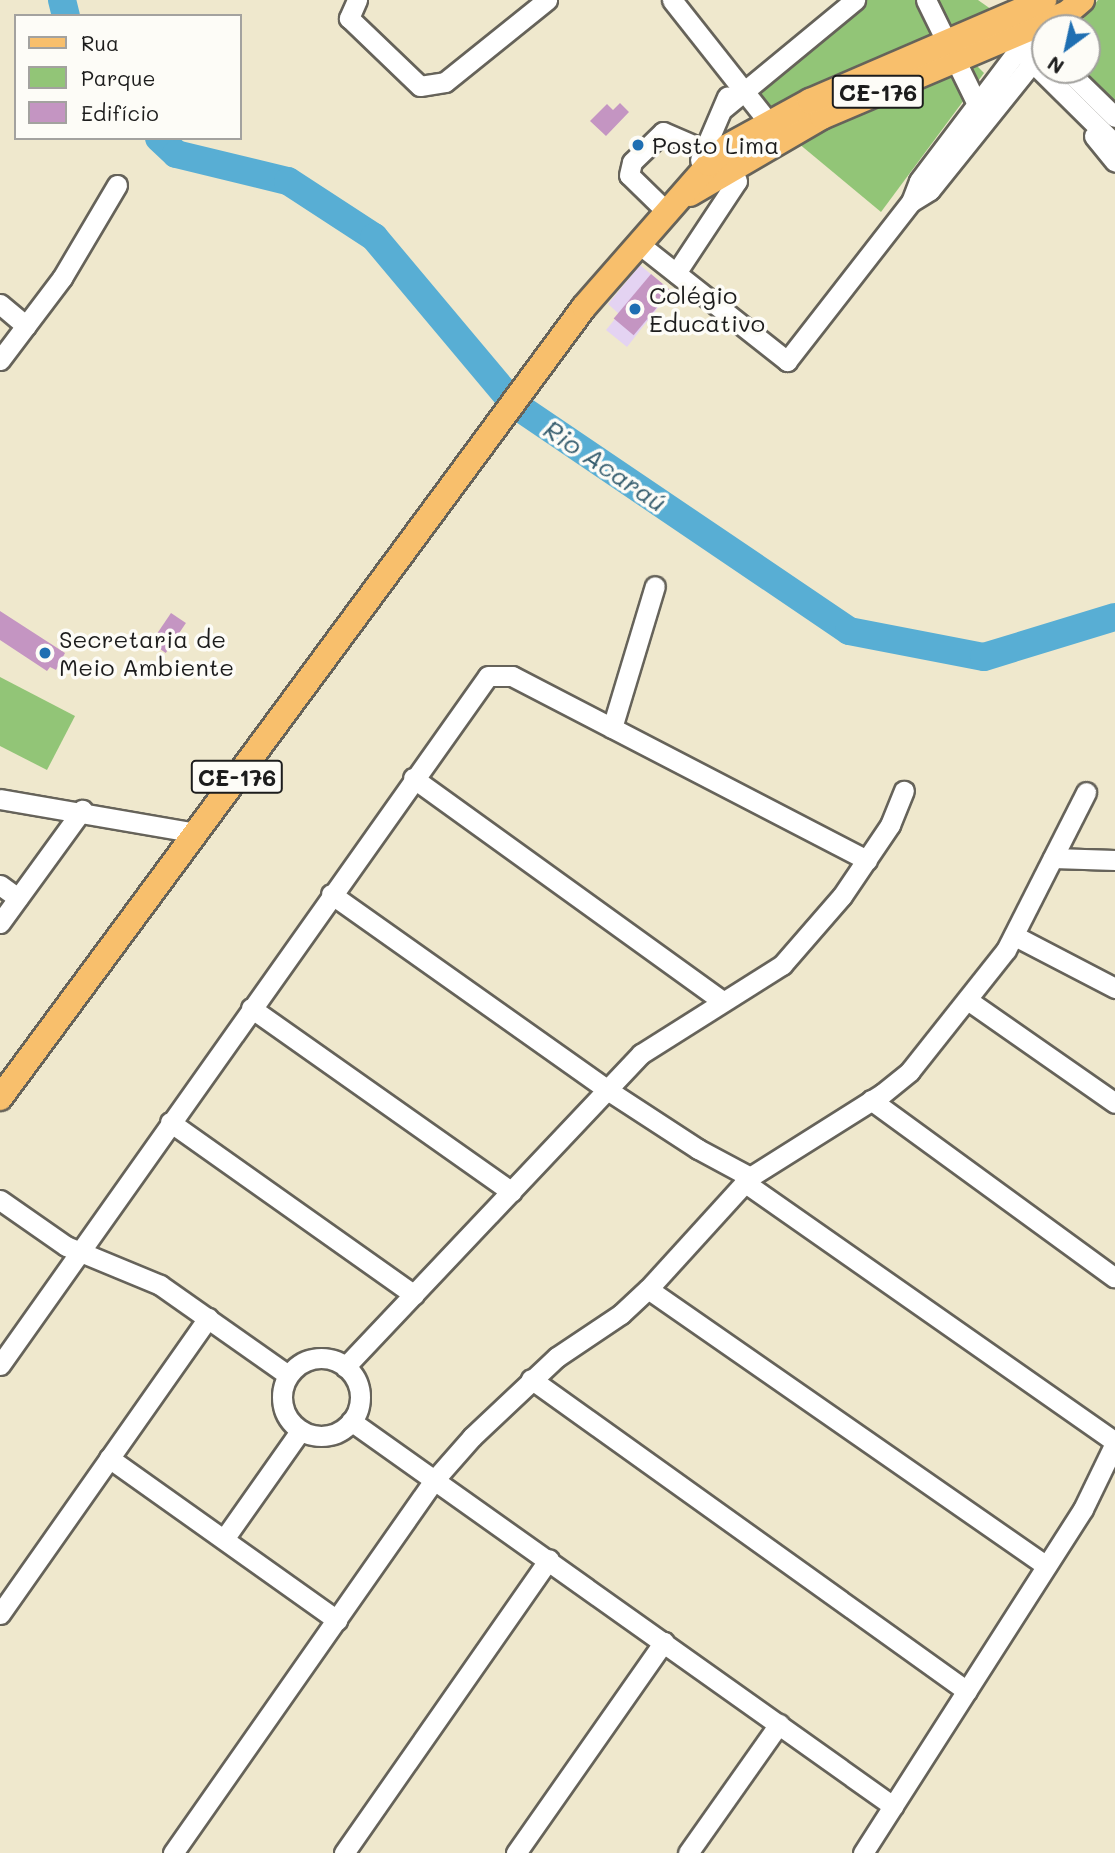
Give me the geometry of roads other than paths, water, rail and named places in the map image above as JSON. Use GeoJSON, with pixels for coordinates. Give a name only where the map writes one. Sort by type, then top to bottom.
{"type":"FeatureCollection","features":[{"type":"Feature","properties":{"kind":"main road","name":"CE-176"},"geometry":{"type":"LineString","coordinates":[[0,1098],[476,457],[584,307],[728,146],[769,123],[950,50],[1025,29],[1067,13],[1083,0]]}},
{"type":"Feature","properties":{"kind":"main road","name":"CE-176"},"geometry":{"type":"LineString","coordinates":[[674,207],[732,169],[822,117],[950,50]]}},
{"type":"Feature","properties":{"kind":"street"},"geometry":{"type":"LineString","coordinates":[[349,3],[349,18],[362,35],[420,86],[445,82],[547,0]]}},
{"type":"Feature","properties":{"kind":"street"},"geometry":{"type":"LineString","coordinates":[[672,0],[769,123]]}},
{"type":"Feature","properties":{"kind":"street"},"geometry":{"type":"LineString","coordinates":[[724,108],[855,0]]}},
{"type":"Feature","properties":{"kind":"street"},"geometry":{"type":"LineString","coordinates":[[926,0],[977,104]]}},
{"type":"Feature","properties":{"kind":"street"},"geometry":{"type":"LineString","coordinates":[[1025,29],[1059,91],[1115,162]]}},
{"type":"Feature","properties":{"kind":"street"},"geometry":{"type":"LineString","coordinates":[[958,142],[977,104],[1025,29]]}},
{"type":"Feature","properties":{"kind":"street"},"geometry":{"type":"LineString","coordinates":[[639,244],[787,361],[911,202],[930,190],[1025,29]]}},
{"type":"Feature","properties":{"kind":"street"},"geometry":{"type":"LineString","coordinates":[[705,150],[663,132],[632,162],[629,176],[674,207],[705,150],[724,108],[729,87],[724,66]]}},
{"type":"Feature","properties":{"kind":"street"},"geometry":{"type":"LineString","coordinates":[[1081,84],[1115,117]]}},
{"type":"Feature","properties":{"kind":"street"},"geometry":{"type":"LineString","coordinates":[[1059,91],[1115,144]]}},
{"type":"Feature","properties":{"kind":"street"},"geometry":{"type":"LineString","coordinates":[[676,273],[737,181],[732,169]]}},
{"type":"Feature","properties":{"kind":"street"},"geometry":{"type":"LineString","coordinates":[[0,360],[62,278],[117,185]]}},
{"type":"Feature","properties":{"kind":"street"},"geometry":{"type":"LineString","coordinates":[[0,304],[26,326]]}},
{"type":"Feature","properties":{"kind":"street"},"geometry":{"type":"LineString","coordinates":[[612,728],[655,586]]}},
{"type":"Feature","properties":{"kind":"street"},"geometry":{"type":"LineString","coordinates":[[0,1365],[413,778],[484,680],[494,674],[512,676],[867,860]]}},
{"type":"Feature","properties":{"kind":"street"},"geometry":{"type":"LineString","coordinates":[[413,778],[721,1000]]}},
{"type":"Feature","properties":{"kind":"street"},"geometry":{"type":"LineString","coordinates":[[345,1367],[641,1054],[721,1000],[782,965],[820,925],[867,860],[904,791]]}},
{"type":"Feature","properties":{"kind":"street"},"geometry":{"type":"LineString","coordinates":[[173,1853],[436,1478],[531,1379],[648,1289],[747,1179],[871,1100],[910,1071],[969,1001],[1014,936],[1086,792]]}},
{"type":"Feature","properties":{"kind":"street"},"geometry":{"type":"LineString","coordinates":[[0,799],[82,810],[196,833]]}},
{"type":"Feature","properties":{"kind":"street"},"geometry":{"type":"LineString","coordinates":[[0,923],[82,810]]}},
{"type":"Feature","properties":{"kind":"street"},"geometry":{"type":"LineString","coordinates":[[1053,858],[1115,860]]}},
{"type":"Feature","properties":{"kind":"street"},"geometry":{"type":"LineString","coordinates":[[0,885],[18,898]]}},
{"type":"Feature","properties":{"kind":"street"},"geometry":{"type":"LineString","coordinates":[[331,894],[608,1091],[747,1179],[1114,1450],[1046,1566],[863,1853]]}},
{"type":"Feature","properties":{"kind":"street"},"geometry":{"type":"LineString","coordinates":[[1014,936],[1115,988]]}},
{"type":"Feature","properties":{"kind":"street"},"geometry":{"type":"LineString","coordinates":[[969,1001],[1115,1103]]}},
{"type":"Feature","properties":{"kind":"street"},"geometry":{"type":"LineString","coordinates":[[251,1008],[512,1192]]}},
{"type":"Feature","properties":{"kind":"street"},"geometry":{"type":"LineString","coordinates":[[871,1100],[1114,1277]]}},
{"type":"Feature","properties":{"kind":"street"},"geometry":{"type":"LineString","coordinates":[[170,1122],[414,1295]]}},
{"type":"Feature","properties":{"kind":"street"},"geometry":{"type":"LineString","coordinates":[[0,1200],[44,1232],[80,1251],[160,1285],[288,1375]]}},
{"type":"Feature","properties":{"kind":"street"},"geometry":{"type":"LineString","coordinates":[[648,1289],[1046,1566]]}},
{"type":"Feature","properties":{"kind":"street"},"geometry":{"type":"LineString","coordinates":[[0,1614],[208,1318]]}},
{"type":"Feature","properties":{"kind":"street"},"geometry":{"type":"LineString","coordinates":[[321,1357],[345,1367],[354,1376],[360,1399],[351,1421],[333,1433],[301,1430],[285,1411],[282,1399],[288,1375],[297,1366],[321,1357]]}},
{"type":"Feature","properties":{"kind":"street"},"geometry":{"type":"LineString","coordinates":[[531,1379],[967,1691]]}},
{"type":"Feature","properties":{"kind":"street"},"geometry":{"type":"LineString","coordinates":[[351,1421],[436,1478],[893,1806]]}},
{"type":"Feature","properties":{"kind":"street"},"geometry":{"type":"LineString","coordinates":[[224,1539],[301,1430]]}},
{"type":"Feature","properties":{"kind":"street"},"geometry":{"type":"LineString","coordinates":[[110,1458],[337,1620]]}},
{"type":"Feature","properties":{"kind":"street"},"geometry":{"type":"LineString","coordinates":[[344,1853],[549,1559]]}},
{"type":"Feature","properties":{"kind":"street"},"geometry":{"type":"LineString","coordinates":[[516,1853],[664,1642]]}},
{"type":"Feature","properties":{"kind":"street"},"geometry":{"type":"LineString","coordinates":[[688,1853],[779,1724]]}},
{"type":"Feature","properties":{"kind":"waterway","name":"Rio Acaraú"},"geometry":{"type":"LineString","coordinates":[[62,0],[66,14]]}},
{"type":"Feature","properties":{"kind":"waterway","name":"Rio Acaraú"},"geometry":{"type":"LineString","coordinates":[[161,140],[176,154],[288,181],[374,237],[514,404],[849,631],[984,657],[1115,617]]}},
{"type":"Feature","properties":{"kind":"place","name":"Posto Lima"},"geometry":{"type":"Point","coordinates":[638,145]}},
{"type":"Feature","properties":{"kind":"place","name":"Colégio Educativo"},"geometry":{"type":"Point","coordinates":[635,309]}},
{"type":"Feature","properties":{"kind":"place","name":"Secretaria de Meio Ambiente"},"geometry":{"type":"Point","coordinates":[45,653]}}]}
